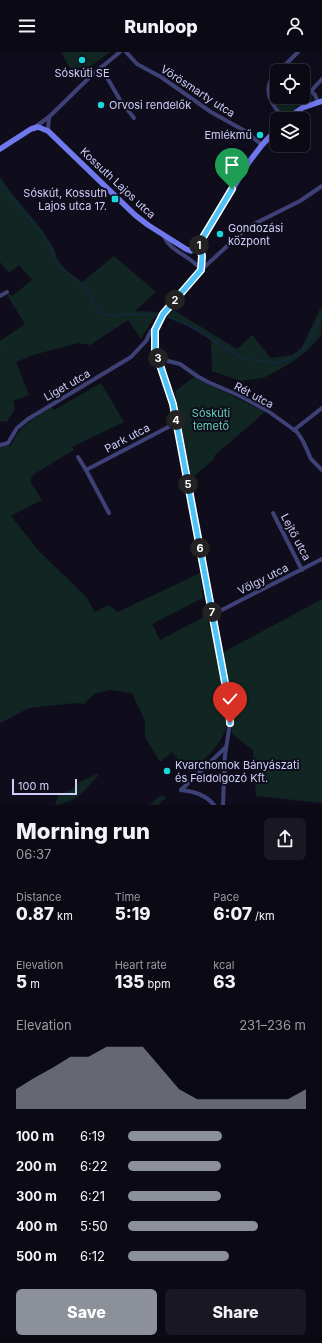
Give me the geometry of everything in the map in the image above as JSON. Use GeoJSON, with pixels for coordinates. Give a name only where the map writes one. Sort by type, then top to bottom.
{"type":"FeatureCollection","features":[{"type":"Feature","properties":{"kind":"street"},"geometry":{"type":"LineString","coordinates":[[0,149],[49,117],[101,67],[120,52]]}},
{"type":"Feature","properties":{"kind":"street","name":"Vörösmarty utca"},"geometry":{"type":"LineString","coordinates":[[126,52],[137,64],[161,77],[211,112],[245,132],[262,145]]}},
{"type":"Feature","properties":{"kind":"street"},"geometry":{"type":"LineString","coordinates":[[287,64],[298,52]]}},
{"type":"Feature","properties":{"kind":"street"},"geometry":{"type":"LineString","coordinates":[[101,67],[120,100],[134,118]]}},
{"type":"Feature","properties":{"kind":"street"},"geometry":{"type":"LineString","coordinates":[[296,112],[302,108],[320,102],[310,91],[322,79]]}},
{"type":"Feature","properties":{"kind":"street"},"geometry":{"type":"LineString","coordinates":[[270,82],[268,93],[270,99]]}},
{"type":"Feature","properties":{"kind":"street"},"geometry":{"type":"LineString","coordinates":[[273,104],[280,112]]}},
{"type":"Feature","properties":{"kind":"street"},"geometry":{"type":"LineString","coordinates":[[34,128],[41,128],[48,131],[49,117]]}},
{"type":"Feature","properties":{"kind":"street","name":"Kossuth Lajos utca"},"geometry":{"type":"LineString","coordinates":[[48,131],[135,215],[164,236],[188,250],[193,250],[199,244]]}},
{"type":"Feature","properties":{"kind":"street"},"geometry":{"type":"LineString","coordinates":[[201,270],[202,256],[199,244],[232,189],[262,145],[270,136]]}},
{"type":"Feature","properties":{"kind":"street","name":"Liget utca"},"geometry":{"type":"LineString","coordinates":[[0,444],[8,442],[17,428],[39,412],[125,362],[146,341],[163,314],[201,270],[248,227],[300,201],[322,186]]}},
{"type":"Feature","properties":{"kind":"street"},"geometry":{"type":"LineString","coordinates":[[164,236],[168,244],[197,263],[201,270]]}},
{"type":"Feature","properties":{"kind":"street"},"geometry":{"type":"LineString","coordinates":[[202,256],[211,261]]}},
{"type":"Feature","properties":{"kind":"street"},"geometry":{"type":"LineString","coordinates":[[0,296],[7,292]]}},
{"type":"Feature","properties":{"kind":"street"},"geometry":{"type":"LineString","coordinates":[[156,327],[154,343],[158,361],[168,387],[176,423],[230,710],[230,727],[226,746],[223,805]]}},
{"type":"Feature","properties":{"kind":"street"},"geometry":{"type":"LineString","coordinates":[[146,341],[154,343]]}},
{"type":"Feature","properties":{"kind":"street","name":"Rét utca"},"geometry":{"type":"LineString","coordinates":[[158,361],[164,360],[180,364],[208,382],[255,404],[294,430],[300,436],[311,459],[322,470]]}},
{"type":"Feature","properties":{"kind":"street"},"geometry":{"type":"LineString","coordinates":[[294,430],[322,408]]}},
{"type":"Feature","properties":{"kind":"street","name":"Park utca"},"geometry":{"type":"LineString","coordinates":[[86,470],[176,423]]}},
{"type":"Feature","properties":{"kind":"street"},"geometry":{"type":"LineString","coordinates":[[78,457],[109,513]]}},
{"type":"Feature","properties":{"kind":"street","name":"Lejtő utca"},"geometry":{"type":"LineString","coordinates":[[273,513],[302,570]]}},
{"type":"Feature","properties":{"kind":"street","name":"Völgy utca"},"geometry":{"type":"LineString","coordinates":[[212,615],[322,559]]}},
{"type":"Feature","properties":{"kind":"street"},"geometry":{"type":"LineString","coordinates":[[214,805],[202,795],[181,790],[226,746]]}},
{"type":"Feature","properties":{"kind":"green space","name":"Sóskúti SE"},"geometry":{"type":"Polygon","coordinates":[[[61,52],[110,52],[84,71],[79,67],[72,72],[61,52]]]}},
{"type":"Feature","properties":{"kind":"green space"},"geometry":{"type":"Polygon","coordinates":[[[310,93],[311,94],[312,101],[310,102],[310,93]]]}},
{"type":"Feature","properties":{"kind":"green space"},"geometry":{"type":"Polygon","coordinates":[[[275,104],[304,104],[292,112],[281,112],[275,104]]]}},
{"type":"Feature","properties":{"kind":"green space"},"geometry":{"type":"Polygon","coordinates":[[[0,177],[42,230],[54,249],[57,259],[68,272],[82,282],[114,256],[156,292],[135,311],[157,312],[158,314],[141,339],[128,320],[90,345],[78,343],[33,355],[16,362],[29,395],[13,401],[15,409],[7,422],[0,421],[0,341],[25,324],[7,295],[9,293],[12,296],[32,280],[19,265],[9,273],[0,262],[0,177]]]}},
{"type":"Feature","properties":{"kind":"green space"},"geometry":{"type":"Polygon","coordinates":[[[322,307],[321,335],[309,349],[295,360],[263,378],[240,381],[212,371],[211,340],[190,327],[166,317],[172,309],[237,349],[252,335],[271,358],[293,355],[302,347],[322,307]]]}},
{"type":"Feature","properties":{"kind":"green space","name":"Sóskúti temető"},"geometry":{"type":"Polygon","coordinates":[[[194,377],[265,412],[215,455],[214,459],[191,479],[175,391],[194,377]]]}},
{"type":"Feature","properties":{"kind":"green space"},"geometry":{"type":"Polygon","coordinates":[[[101,383],[124,422],[72,447],[74,450],[34,474],[30,481],[42,500],[11,516],[38,550],[86,597],[95,612],[108,605],[118,612],[200,573],[203,598],[152,624],[160,640],[206,616],[218,657],[227,707],[225,731],[214,749],[189,772],[172,752],[160,762],[145,737],[145,721],[132,693],[110,690],[94,694],[84,704],[76,703],[29,708],[0,723],[0,446],[11,446],[23,427],[33,419],[52,407],[54,410],[101,383]]]}},
{"type":"Feature","properties":{"kind":"green space"},"geometry":{"type":"Polygon","coordinates":[[[322,599],[322,803],[256,796],[253,750],[232,734],[232,704],[222,653],[322,599]]]}},
{"type":"Feature","properties":{"kind":"green space"},"geometry":{"type":"Polygon","coordinates":[[[97,774],[99,775],[78,796],[65,803],[55,805],[58,796],[73,789],[79,782],[97,774]]]}},
{"type":"Feature","properties":{"kind":"green space"},"geometry":{"type":"Polygon","coordinates":[[[162,795],[166,798],[158,805],[150,805],[158,797],[162,795]]]}},
{"type":"Feature","properties":{"kind":"waterway"},"geometry":{"type":"LineString","coordinates":[[0,183],[44,236],[57,264],[85,287],[96,308],[100,312],[107,315],[116,316],[123,314],[158,315]]}},
{"type":"Feature","properties":{"kind":"waterway"},"geometry":{"type":"LineString","coordinates":[[166,316],[188,325],[241,357],[276,363],[287,360],[303,349],[322,317]]}},
{"type":"Feature","properties":{"kind":"place","name":"Sóskúti SE"},"geometry":{"type":"Point","coordinates":[82,60]}},
{"type":"Feature","properties":{"kind":"place","name":"Orvosi rendelők"},"geometry":{"type":"Point","coordinates":[101,105]}},
{"type":"Feature","properties":{"kind":"place","name":"Emlékmű"},"geometry":{"type":"Point","coordinates":[260,135]}},
{"type":"Feature","properties":{"kind":"place","name":"Sóskút, Kossuth Lajos utca 17."},"geometry":{"type":"Point","coordinates":[115,199]}},
{"type":"Feature","properties":{"kind":"place","name":"Gondozási központ"},"geometry":{"type":"Point","coordinates":[220,234]}},
{"type":"Feature","properties":{"kind":"place","name":"Kvarchomok Bányászati és Feldolgozó Kft."},"geometry":{"type":"Point","coordinates":[167,771]}},
{"type":"Feature","properties":{"kind":"route"},"geometry":{"type":"LineString","coordinates":[[230,723],[229,704],[173,404],[158,361],[154,343],[155,330],[163,314],[201,270],[202,256],[199,244],[232,189]]}}]}
